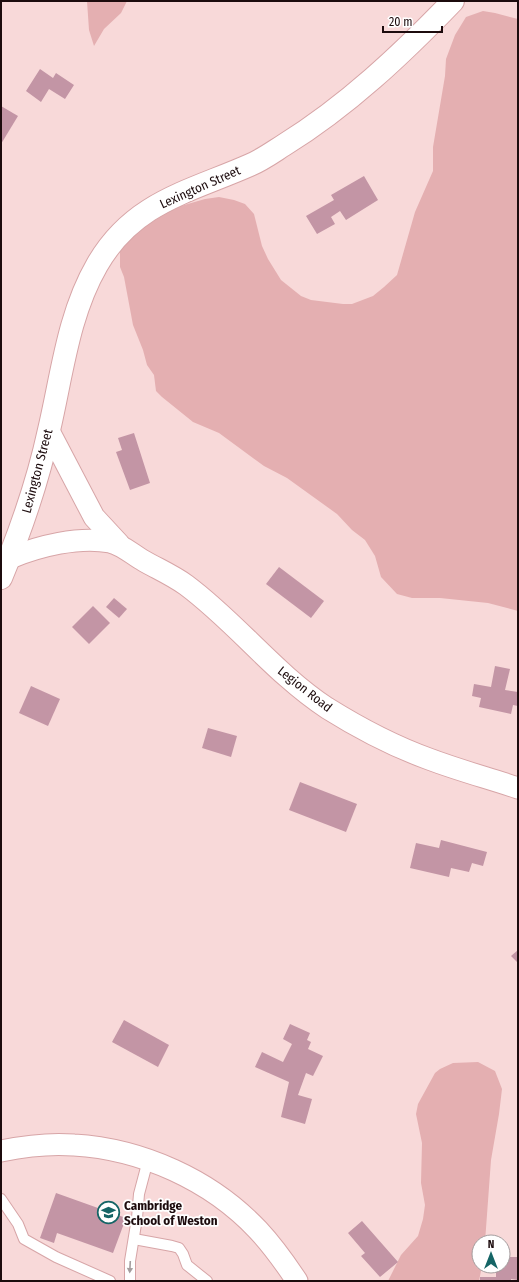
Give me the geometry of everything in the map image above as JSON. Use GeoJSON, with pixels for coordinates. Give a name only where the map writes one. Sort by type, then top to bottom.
{"type":"FeatureCollection","features":[{"type":"Feature","properties":{"kind":"street","name":"Lexington Street"},"geometry":{"type":"LineString","coordinates":[[1,578],[10,558],[27,510],[49,431],[68,345],[83,293],[98,264],[119,234],[138,217],[169,198],[252,164],[285,145],[365,85],[423,32],[453,1]]}},
{"type":"Feature","properties":{"kind":"street","name":"Legion Road"},"geometry":{"type":"LineString","coordinates":[[49,431],[94,517],[119,544],[139,559],[170,574],[186,585],[221,614],[297,685],[317,701],[338,715],[415,754],[518,788]]}},
{"type":"Feature","properties":{"kind":"street","name":"Legion Road"},"geometry":{"type":"LineString","coordinates":[[10,558],[33,550],[70,542],[100,541],[119,544]]}},
{"type":"Feature","properties":{"kind":"street"},"geometry":{"type":"LineString","coordinates":[[1,1150],[46,1145],[73,1145],[120,1152],[148,1160],[191,1179],[233,1207],[250,1222],[267,1241],[297,1281]]}},
{"type":"Feature","properties":{"kind":"lane"},"geometry":{"type":"LineString","coordinates":[[130,1281],[131,1256],[139,1194],[148,1160]]}},
{"type":"Feature","properties":{"kind":"lane"},"geometry":{"type":"LineString","coordinates":[[1,1199],[18,1224],[24,1239],[56,1257],[110,1281]]}},
{"type":"Feature","properties":{"kind":"lane"},"geometry":{"type":"LineString","coordinates":[[134,1239],[179,1248],[190,1268],[207,1281]]}},
{"type":"Feature","properties":{"kind":"shaded area"},"geometry":{"type":"Polygon","coordinates":[[[87,1],[127,1],[121,13],[104,29],[94,46],[89,30],[87,1]]]}},
{"type":"Feature","properties":{"kind":"shaded area"},"geometry":{"type":"Polygon","coordinates":[[[483,11],[518,19],[518,611],[488,603],[440,598],[412,598],[397,594],[381,577],[375,556],[365,540],[352,530],[337,514],[287,478],[264,466],[219,433],[193,422],[162,397],[156,391],[154,375],[147,365],[133,325],[124,277],[120,267],[120,246],[141,229],[174,208],[205,199],[219,197],[245,204],[254,214],[262,246],[268,259],[281,280],[301,296],[311,300],[352,304],[373,296],[397,275],[415,212],[433,171],[433,147],[445,76],[446,59],[455,35],[466,17],[483,11]]]}},
{"type":"Feature","properties":{"kind":"shaded area"},"geometry":{"type":"Polygon","coordinates":[[[478,1062],[495,1071],[502,1089],[491,1160],[486,1234],[471,1234],[471,1274],[480,1274],[479,1281],[388,1281],[401,1255],[418,1236],[423,1219],[425,1205],[421,1183],[422,1143],[416,1114],[418,1104],[435,1073],[453,1063],[478,1062]]]}},
{"type":"Feature","properties":{"kind":"building"},"geometry":{"type":"Polygon","coordinates":[[[40,69],[53,78],[56,73],[74,85],[65,99],[49,89],[41,102],[26,91],[40,69]]]}},
{"type":"Feature","properties":{"kind":"building"},"geometry":{"type":"Polygon","coordinates":[[[1,106],[18,116],[1,144],[1,106]]]}},
{"type":"Feature","properties":{"kind":"building"},"geometry":{"type":"Polygon","coordinates":[[[364,176],[378,200],[346,220],[340,211],[331,217],[335,224],[317,234],[306,216],[334,200],[331,195],[364,176]]]}},
{"type":"Feature","properties":{"kind":"building"},"geometry":{"type":"Polygon","coordinates":[[[134,433],[150,483],[130,490],[116,452],[122,450],[118,438],[134,433]]]}},
{"type":"Feature","properties":{"kind":"building"},"geometry":{"type":"Polygon","coordinates":[[[279,567],[324,601],[311,618],[266,584],[279,567]]]}},
{"type":"Feature","properties":{"kind":"building"},"geometry":{"type":"Polygon","coordinates":[[[114,598],[127,609],[119,618],[106,607],[114,598]]]}},
{"type":"Feature","properties":{"kind":"building"},"geometry":{"type":"Polygon","coordinates":[[[93,606],[110,623],[89,644],[72,627],[93,606]]]}},
{"type":"Feature","properties":{"kind":"building"},"geometry":{"type":"Polygon","coordinates":[[[495,666],[510,669],[505,690],[518,692],[518,706],[513,705],[511,714],[479,707],[481,698],[472,696],[474,684],[491,687],[495,666]]]}},
{"type":"Feature","properties":{"kind":"building"},"geometry":{"type":"Polygon","coordinates":[[[31,686],[60,699],[48,726],[19,713],[31,686]]]}},
{"type":"Feature","properties":{"kind":"building"},"geometry":{"type":"Polygon","coordinates":[[[208,728],[237,736],[231,757],[202,748],[208,728]]]}},
{"type":"Feature","properties":{"kind":"building"},"geometry":{"type":"Polygon","coordinates":[[[300,782],[357,804],[346,832],[289,810],[300,782]]]}},
{"type":"Feature","properties":{"kind":"building"},"geometry":{"type":"Polygon","coordinates":[[[441,840],[487,852],[483,866],[472,863],[469,872],[451,868],[449,877],[410,868],[416,843],[439,848],[441,840]]]}},
{"type":"Feature","properties":{"kind":"building"},"geometry":{"type":"Polygon","coordinates":[[[518,950],[518,961],[517,962],[511,956],[518,950]]]}},
{"type":"Feature","properties":{"kind":"building"},"geometry":{"type":"Polygon","coordinates":[[[124,1020],[169,1045],[158,1067],[112,1042],[124,1020]]]}},
{"type":"Feature","properties":{"kind":"building"},"geometry":{"type":"Polygon","coordinates":[[[290,1024],[310,1033],[307,1040],[311,1042],[308,1049],[323,1056],[313,1076],[306,1073],[298,1095],[312,1099],[305,1124],[281,1117],[289,1082],[255,1067],[262,1052],[283,1062],[292,1044],[283,1039],[290,1024]]]}},
{"type":"Feature","properties":{"kind":"building"},"geometry":{"type":"Polygon","coordinates":[[[56,1193],[126,1218],[113,1253],[57,1233],[54,1243],[40,1238],[56,1193]]]}},
{"type":"Feature","properties":{"kind":"building"},"geometry":{"type":"Polygon","coordinates":[[[362,1221],[398,1262],[380,1277],[361,1256],[365,1253],[348,1233],[362,1221]]]}},
{"type":"Feature","properties":{"kind":"building"},"geometry":{"type":"Polygon","coordinates":[[[511,1257],[518,1257],[518,1280],[480,1281],[480,1277],[496,1277],[496,1274],[511,1274],[511,1257]]]}},
{"type":"Feature","properties":{"kind":"place","name":"Cambridge School of Weston"},"geometry":{"type":"Point","coordinates":[108,1212]}}]}
